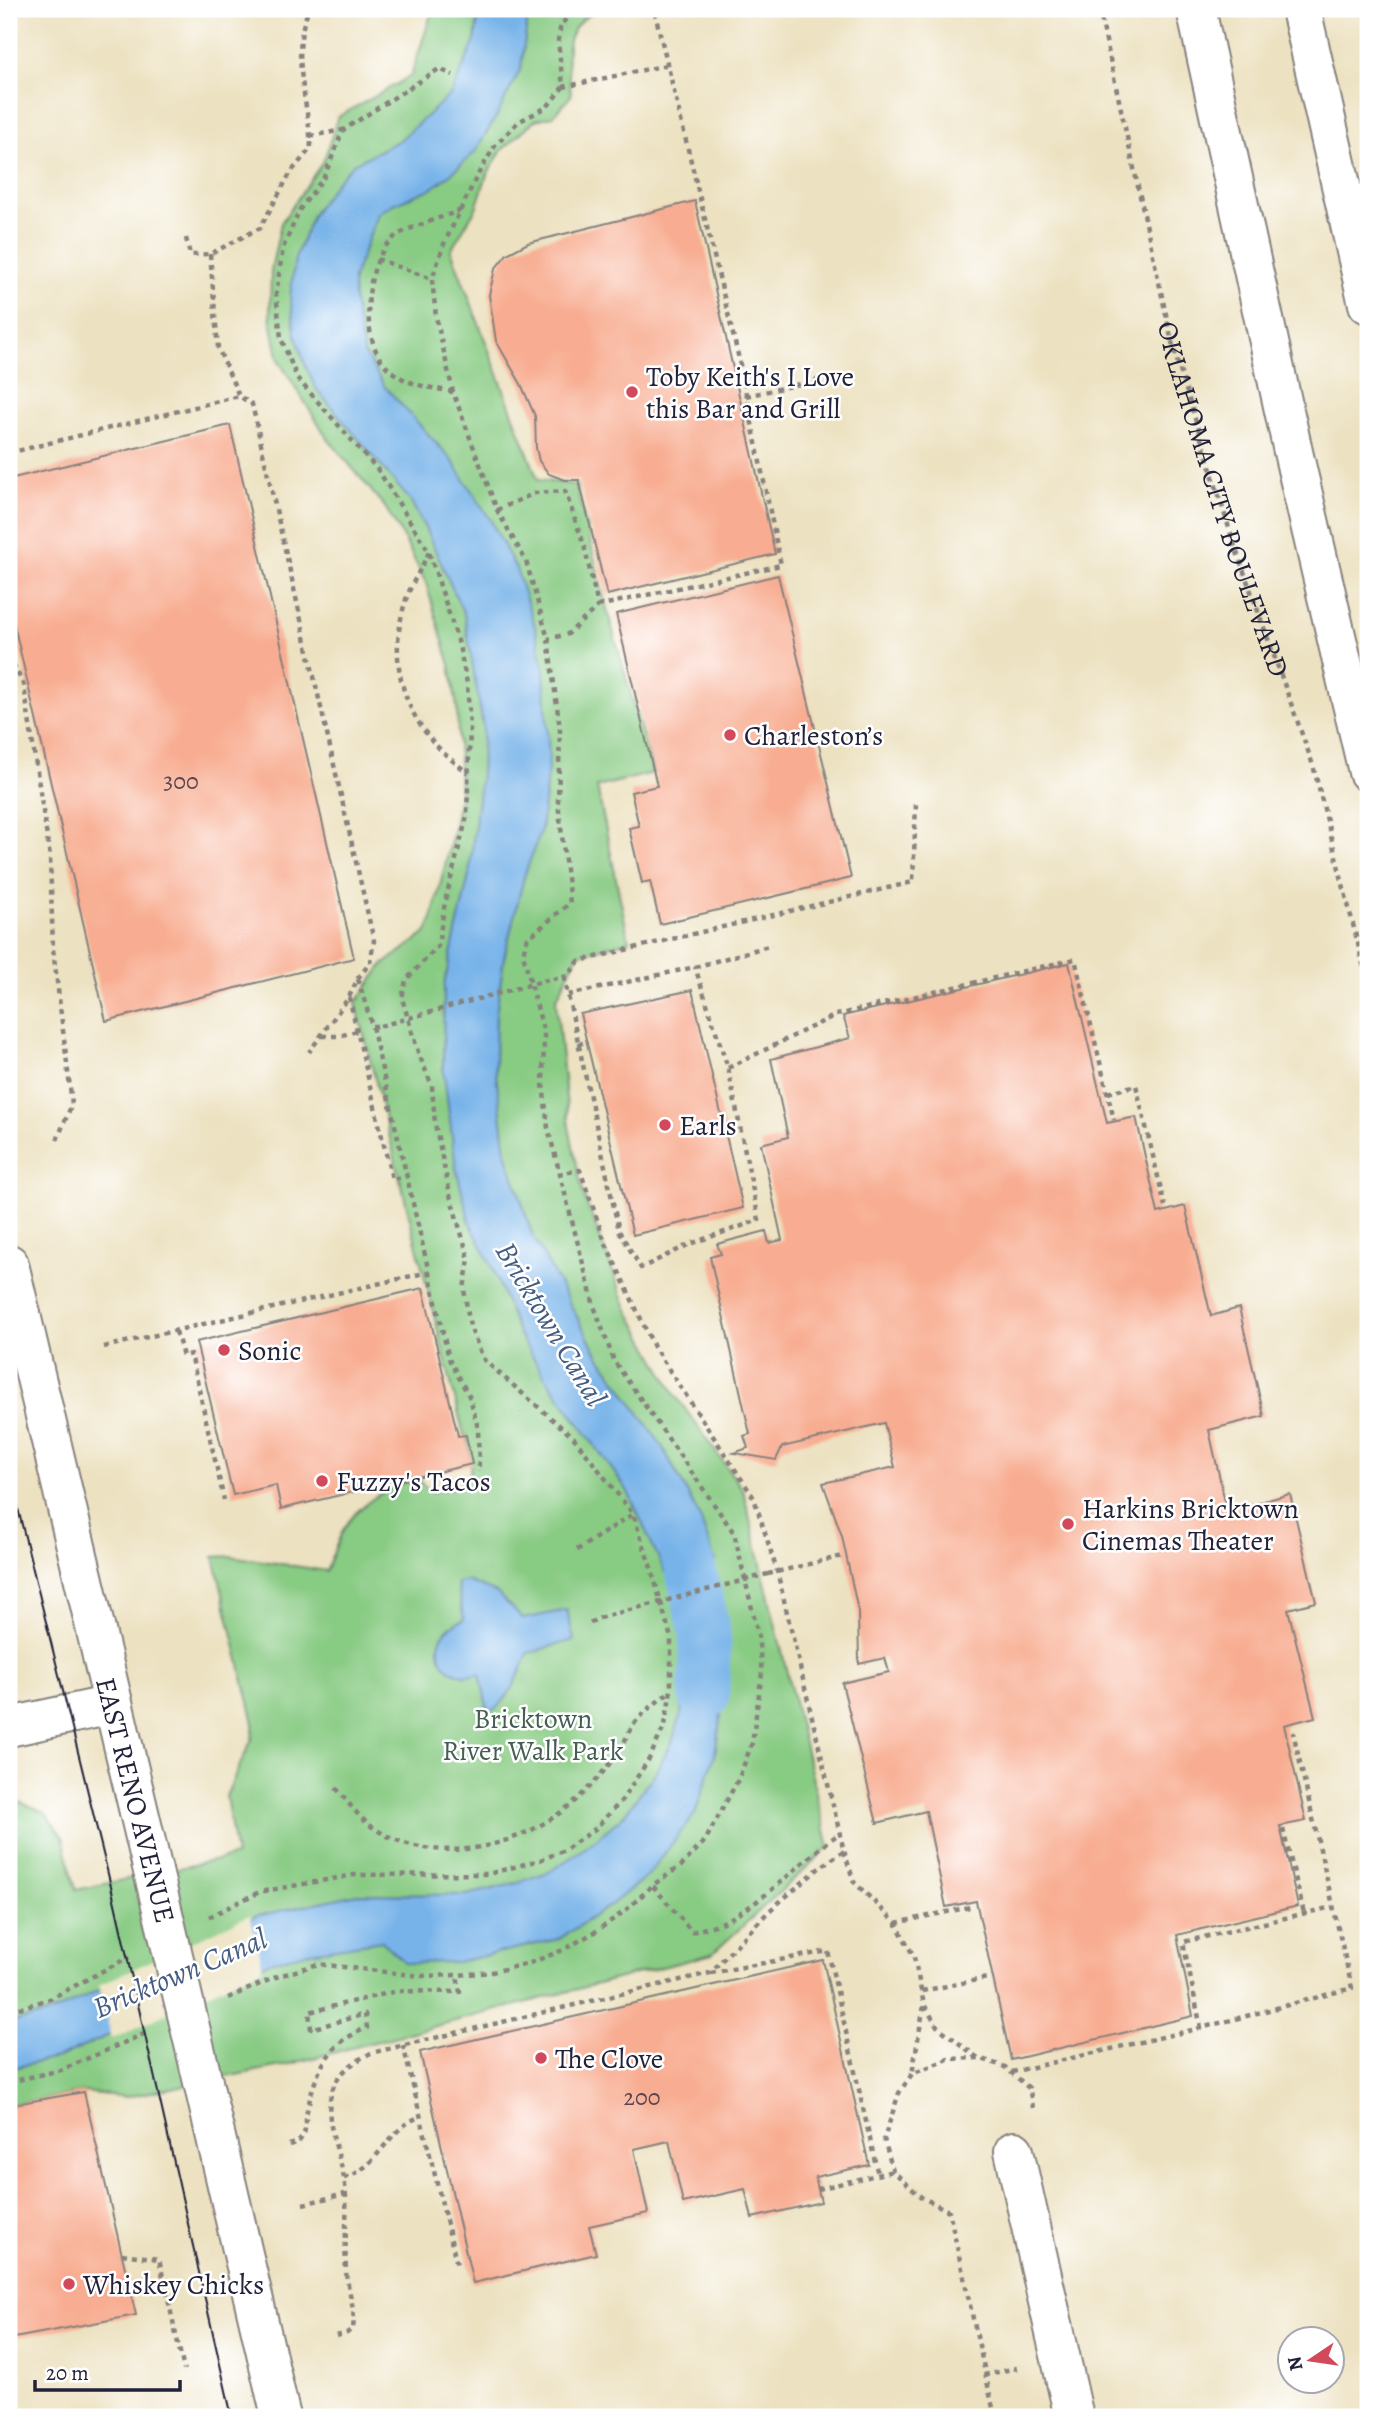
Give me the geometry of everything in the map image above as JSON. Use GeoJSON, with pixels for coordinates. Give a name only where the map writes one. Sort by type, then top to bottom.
{"type":"FeatureCollection","features":[{"type":"Feature","properties":{"kind":"main road"},"geometry":{"type":"LineString","coordinates":[[1196,9],[1294,456],[1368,772]]}},
{"type":"Feature","properties":{"kind":"main road"},"geometry":{"type":"LineString","coordinates":[[1301,9],[1368,304]]}},
{"type":"Feature","properties":{"kind":"main road","name":"EAST RENO AVENUE"},"geometry":{"type":"LineString","coordinates":[[9,1264],[281,2417]]}},
{"type":"Feature","properties":{"kind":"main road"},"geometry":{"type":"LineString","coordinates":[[9,1727],[112,1705]]}},
{"type":"Feature","properties":{"kind":"main road"},"geometry":{"type":"LineString","coordinates":[[1014,2151],[1074,2417]]}},
{"type":"Feature","properties":{"kind":"path"},"geometry":{"type":"LineString","coordinates":[[186,238],[190,255],[210,254],[260,228],[291,172],[311,148],[302,78],[301,46],[304,19],[309,9]]}},
{"type":"Feature","properties":{"kind":"path"},"geometry":{"type":"LineString","coordinates":[[563,87],[558,40],[561,24],[578,9]]}},
{"type":"Feature","properties":{"kind":"path"},"geometry":{"type":"LineString","coordinates":[[548,639],[568,634],[598,606],[781,565],[746,396],[654,9]]}},
{"type":"Feature","properties":{"kind":"path","name":"OKLAHOMA CITY BOULEVARD"},"geometry":{"type":"LineString","coordinates":[[1099,9],[1174,351],[1233,541],[1313,765],[1368,984]]}},
{"type":"Feature","properties":{"kind":"path"},"geometry":{"type":"LineString","coordinates":[[276,1977],[318,1965],[421,1976],[492,1972],[563,1950],[625,1911],[653,1885],[681,1866],[705,1841],[739,1778],[752,1743],[762,1673],[758,1634],[734,1533],[614,1361],[594,1306],[558,1174],[543,1084],[544,1033],[523,954],[527,939],[570,903],[558,802],[560,729],[548,639],[527,561],[497,510],[453,392],[436,317],[432,279],[444,244],[495,146],[517,122],[547,107],[563,87],[667,65]]}},
{"type":"Feature","properties":{"kind":"path"},"geometry":{"type":"LineString","coordinates":[[310,136],[343,130],[439,69],[453,75]]}},
{"type":"Feature","properties":{"kind":"path"},"geometry":{"type":"LineString","coordinates":[[259,1892],[354,1875],[488,1874],[540,1860],[565,1850],[595,1829],[622,1800],[649,1759],[665,1725],[671,1690],[671,1638],[653,1571],[633,1514],[574,1438],[484,1360],[470,1327],[464,1289],[469,1259],[451,1199],[435,1124],[432,1086],[418,1052],[402,998],[405,981],[438,946],[445,902],[467,816],[470,727],[467,683],[458,640],[429,552],[378,470],[296,378],[281,338],[276,294],[283,248],[300,209],[324,177],[343,130]]}},
{"type":"Feature","properties":{"kind":"path"},"geometry":{"type":"LineString","coordinates":[[453,392],[407,383],[384,364],[372,343],[368,292],[377,258],[395,237],[461,210]]}},
{"type":"Feature","properties":{"kind":"path"},"geometry":{"type":"LineString","coordinates":[[210,254],[218,348],[239,396],[252,404],[374,942],[370,963],[309,1052]]}},
{"type":"Feature","properties":{"kind":"path"},"geometry":{"type":"LineString","coordinates":[[377,258],[432,279]]}},
{"type":"Feature","properties":{"kind":"path"},"geometry":{"type":"LineString","coordinates":[[746,396],[818,380]]}},
{"type":"Feature","properties":{"kind":"path"},"geometry":{"type":"LineString","coordinates":[[9,453],[239,396]]}},
{"type":"Feature","properties":{"kind":"path"},"geometry":{"type":"LineString","coordinates":[[497,510],[535,493],[565,491],[584,545],[598,606]]}},
{"type":"Feature","properties":{"kind":"path"},"geometry":{"type":"LineString","coordinates":[[429,552],[405,603],[400,627],[398,665],[406,700],[424,733],[451,761],[470,774]]}},
{"type":"Feature","properties":{"kind":"path"},"geometry":{"type":"LineString","coordinates":[[9,655],[24,685],[50,857],[53,949],[72,1104],[57,1140]]}},
{"type":"Feature","properties":{"kind":"path"},"geometry":{"type":"LineString","coordinates":[[372,1026],[568,976],[579,961],[913,882],[916,803]]}},
{"type":"Feature","properties":{"kind":"path"},"geometry":{"type":"LineString","coordinates":[[568,995],[695,967],[772,945]]}},
{"type":"Feature","properties":{"kind":"path"},"geometry":{"type":"LineString","coordinates":[[728,1068],[836,1015],[1075,959],[1114,1120]]}},
{"type":"Feature","properties":{"kind":"path"},"geometry":{"type":"LineString","coordinates":[[564,977],[619,1231],[641,1268],[690,1244],[759,1220],[728,1068],[695,967]]}},
{"type":"Feature","properties":{"kind":"path"},"geometry":{"type":"LineString","coordinates":[[358,978],[372,1026],[449,1359],[470,1398],[478,1428],[479,1472]]}},
{"type":"Feature","properties":{"kind":"path"},"geometry":{"type":"LineString","coordinates":[[349,997],[392,1179],[407,1176]]}},
{"type":"Feature","properties":{"kind":"path"},"geometry":{"type":"LineString","coordinates":[[321,1036],[339,1036],[357,1031]]}},
{"type":"Feature","properties":{"kind":"path"},"geometry":{"type":"LineString","coordinates":[[578,1044],[587,1042]]}},
{"type":"Feature","properties":{"kind":"path"},"geometry":{"type":"LineString","coordinates":[[1108,1093],[1136,1085],[1165,1206]]}},
{"type":"Feature","properties":{"kind":"path"},"geometry":{"type":"LineString","coordinates":[[558,1174],[580,1170],[605,1242],[654,1347],[754,1498],[777,1572],[844,1851],[854,1882],[896,1923],[914,1957],[924,2005],[912,2074],[899,2093],[884,2139],[893,2171],[921,2197],[949,2211],[995,2417]]}},
{"type":"Feature","properties":{"kind":"path"},"geometry":{"type":"LineString","coordinates":[[104,1347],[429,1272]]}},
{"type":"Feature","properties":{"kind":"path"},"geometry":{"type":"LineString","coordinates":[[176,1331],[183,1356],[191,1354],[225,1500]]}},
{"type":"Feature","properties":{"kind":"path"},"geometry":{"type":"LineString","coordinates":[[577,1550],[633,1514]]}},
{"type":"Feature","properties":{"kind":"path"},"geometry":{"type":"LineString","coordinates":[[590,1623],[599,1618],[843,1556]]}},
{"type":"Feature","properties":{"kind":"path"},"geometry":{"type":"LineString","coordinates":[[336,1788],[360,1817],[377,1830],[402,1842],[426,1849],[454,1851],[513,1837],[543,1824],[576,1800],[620,1749],[638,1719],[671,1690]]}},
{"type":"Feature","properties":{"kind":"path"},"geometry":{"type":"LineString","coordinates":[[1012,2072],[1201,2028],[1352,1988],[1293,1732]]}},
{"type":"Feature","properties":{"kind":"path"},"geometry":{"type":"LineString","coordinates":[[1283,1829],[1304,1913]]}},
{"type":"Feature","properties":{"kind":"path"},"geometry":{"type":"LineString","coordinates":[[653,1885],[692,1932],[723,1921],[768,1892],[815,1850],[840,1833]]}},
{"type":"Feature","properties":{"kind":"path"},"geometry":{"type":"LineString","coordinates":[[709,1973],[768,1912],[818,1869],[844,1851]]}},
{"type":"Feature","properties":{"kind":"path"},"geometry":{"type":"LineString","coordinates":[[896,1923],[970,1907]]}},
{"type":"Feature","properties":{"kind":"path"},"geometry":{"type":"LineString","coordinates":[[1201,2028],[1183,1942],[1332,1907]]}},
{"type":"Feature","properties":{"kind":"path"},"geometry":{"type":"LineString","coordinates":[[336,2336],[353,2328],[355,2319],[346,2270],[344,2178],[330,2110],[333,2088],[349,2065],[371,2053],[709,1973],[828,1951],[878,2175]]}},
{"type":"Feature","properties":{"kind":"path"},"geometry":{"type":"LineString","coordinates":[[289,2145],[297,2143],[304,2134],[309,2102],[321,2066],[335,2046],[350,2035],[367,2028],[365,2014],[311,2029],[309,2012],[397,1991],[460,1992],[457,1975]]}},
{"type":"Feature","properties":{"kind":"path"},"geometry":{"type":"LineString","coordinates":[[922,1991],[987,1978]]}},
{"type":"Feature","properties":{"kind":"path"},"geometry":{"type":"LineString","coordinates":[[924,2005],[937,2026],[979,2058],[1005,2067],[1029,2088],[1036,2121]]}},
{"type":"Feature","properties":{"kind":"path"},"geometry":{"type":"LineString","coordinates":[[403,2045],[457,2265]]}},
{"type":"Feature","properties":{"kind":"path"},"geometry":{"type":"LineString","coordinates":[[912,2074],[948,2059],[979,2058]]}},
{"type":"Feature","properties":{"kind":"path"},"geometry":{"type":"LineString","coordinates":[[344,2178],[357,2174],[407,2124],[420,2117]]}},
{"type":"Feature","properties":{"kind":"path"},"geometry":{"type":"LineString","coordinates":[[818,2189],[893,2171]]}},
{"type":"Feature","properties":{"kind":"path"},"geometry":{"type":"LineString","coordinates":[[303,2204],[345,2194]]}},
{"type":"Feature","properties":{"kind":"path"},"geometry":{"type":"LineString","coordinates":[[122,2254],[159,2259],[184,2370]]}},
{"type":"Feature","properties":{"kind":"green space","name":"Bricktown River Walk Park"},"geometry":{"type":"Polygon","coordinates":[[[433,9],[601,9],[587,16],[571,34],[568,56],[571,96],[553,116],[535,120],[502,150],[487,175],[476,208],[451,250],[538,480],[576,485],[608,613],[653,773],[597,787],[629,941],[578,954],[556,1000],[569,1127],[583,1194],[627,1308],[676,1396],[743,1490],[829,1847],[712,1954],[286,2065],[126,2097],[84,2092],[9,2105],[9,1799],[45,1813],[63,1837],[76,1890],[236,1856],[226,1796],[252,1739],[254,1723],[214,1557],[231,1556],[326,1571],[343,1530],[357,1511],[376,1497],[417,1475],[421,1483],[432,1492],[457,1486],[469,1476],[467,1435],[464,1435],[356,1003],[383,965],[427,932],[431,922],[460,794],[457,707],[450,665],[426,583],[405,541],[385,507],[328,439],[279,361],[270,316],[271,270],[281,223],[324,160],[338,117],[411,76],[433,9]]]}},
{"type":"Feature","properties":{"kind":"water"},"geometry":{"type":"Polygon","coordinates":[[[479,9],[529,9],[521,68],[475,152],[433,188],[393,204],[378,214],[353,279],[354,301],[364,353],[385,387],[451,459],[490,519],[516,569],[534,623],[544,668],[549,758],[541,830],[524,877],[504,958],[496,1014],[495,1067],[506,1152],[532,1234],[595,1350],[662,1446],[699,1515],[715,1561],[665,1572],[627,1490],[546,1378],[519,1335],[492,1267],[470,1223],[456,1168],[443,1067],[444,985],[469,875],[481,773],[483,727],[464,614],[410,500],[317,390],[295,333],[290,296],[295,258],[314,212],[353,164],[400,140],[451,94],[475,41],[479,9]]]}},
{"type":"Feature","properties":{"kind":"water"},"geometry":{"type":"Polygon","coordinates":[[[467,1581],[497,1593],[523,1619],[567,1610],[574,1640],[528,1653],[507,1696],[495,1709],[488,1712],[480,1674],[465,1675],[454,1672],[445,1665],[440,1656],[442,1636],[464,1620],[457,1583],[467,1581]]]}},
{"type":"Feature","properties":{"kind":"water"},"geometry":{"type":"Polygon","coordinates":[[[727,1622],[727,1674],[715,1754],[695,1814],[648,1875],[612,1904],[559,1939],[457,1962],[406,1963],[382,1941],[310,1952],[269,1962],[61,2057],[9,2069],[9,2023],[51,2013],[256,1916],[357,1894],[467,1895],[549,1872],[588,1846],[623,1816],[653,1776],[671,1744],[681,1715],[686,1631],[727,1622]]]}},
{"type":"Feature","properties":{"kind":"pier"},"geometry":{"type":"Polygon","coordinates":[[[250,1915],[263,1968],[112,2039],[99,1985],[250,1915]]]}},
{"type":"Feature","properties":{"kind":"building","name":"Toby Keith's I Love this Bar and Grill"},"geometry":{"type":"Polygon","coordinates":[[[695,201],[775,554],[607,595],[579,480],[565,480],[549,474],[539,461],[535,416],[521,384],[496,341],[489,295],[495,269],[507,254],[528,243],[695,201]]]}},
{"type":"Feature","properties":{"kind":"building"},"geometry":{"type":"Polygon","coordinates":[[[230,425],[354,958],[106,1021],[9,603],[9,479],[230,425]]]}},
{"type":"Feature","properties":{"kind":"building"},"geometry":{"type":"Polygon","coordinates":[[[778,575],[851,878],[660,924],[650,881],[642,883],[629,828],[639,826],[631,792],[657,786],[616,614],[778,575]]]}},
{"type":"Feature","properties":{"kind":"building","name":"Harkins Bricktown Cinemas Theater"},"geometry":{"type":"Polygon","coordinates":[[[1069,963],[1107,1123],[1136,1117],[1158,1213],[1185,1206],[1211,1316],[1239,1308],[1264,1416],[1209,1430],[1227,1511],[1290,1494],[1316,1602],[1288,1609],[1315,1717],[1284,1725],[1306,1821],[1280,1826],[1298,1906],[1177,1935],[1193,2016],[1011,2060],[976,1901],[946,1907],[926,1811],[877,1823],[842,1683],[889,1672],[885,1658],[859,1664],[858,1611],[842,1536],[823,1483],[895,1467],[884,1423],[782,1447],[776,1460],[734,1453],[748,1448],[744,1436],[750,1434],[710,1257],[721,1254],[717,1244],[766,1231],[769,1243],[782,1240],[761,1144],[788,1137],[771,1059],[850,1038],[843,1016],[1069,963]]]}},
{"type":"Feature","properties":{"kind":"building","name":"Earls"},"geometry":{"type":"Polygon","coordinates":[[[692,990],[743,1208],[633,1235],[580,1014],[692,990]]]}},
{"type":"Feature","properties":{"kind":"building"},"geometry":{"type":"Polygon","coordinates":[[[423,1288],[458,1436],[466,1435],[472,1464],[281,1509],[276,1485],[233,1495],[196,1342],[423,1288]]]}},
{"type":"Feature","properties":{"kind":"building"},"geometry":{"type":"Polygon","coordinates":[[[823,1960],[869,2165],[815,2177],[821,2202],[752,2218],[745,2189],[683,2203],[669,2141],[634,2149],[648,2213],[589,2226],[596,2254],[473,2283],[420,2052],[823,1960]]]}},
{"type":"Feature","properties":{"kind":"building"},"geometry":{"type":"Polygon","coordinates":[[[84,2092],[136,2315],[9,2339],[9,2105],[84,2092]]]}},
{"type":"Feature","properties":{"kind":"waterway","name":"Bricktown Canal"},"geometry":{"type":"LineString","coordinates":[[663,1504],[689,1563],[705,1632],[704,1695]]}},
{"type":"Feature","properties":{"kind":"tram line"},"geometry":{"type":"LineString","coordinates":[[9,1472],[111,1886],[232,2417]]}},
{"type":"Feature","properties":{"kind":"place","name":"Toby Keith's I Love this Bar and Grill"},"geometry":{"type":"Point","coordinates":[632,392]}},
{"type":"Feature","properties":{"kind":"place","name":"Charleston’s"},"geometry":{"type":"Point","coordinates":[730,735]}},
{"type":"Feature","properties":{"kind":"place","name":"Earls"},"geometry":{"type":"Point","coordinates":[665,1125]}},
{"type":"Feature","properties":{"kind":"place","name":"Sonic"},"geometry":{"type":"Point","coordinates":[224,1350]}},
{"type":"Feature","properties":{"kind":"place","name":"Fuzzy's Tacos"},"geometry":{"type":"Point","coordinates":[322,1481]}},
{"type":"Feature","properties":{"kind":"place","name":"Harkins Bricktown Cinemas Theater"},"geometry":{"type":"Point","coordinates":[1068,1524]}},
{"type":"Feature","properties":{"kind":"place","name":"The Clove"},"geometry":{"type":"Point","coordinates":[541,2058]}},
{"type":"Feature","properties":{"kind":"place","name":"Whiskey Chicks"},"geometry":{"type":"Point","coordinates":[69,2284]}}]}
